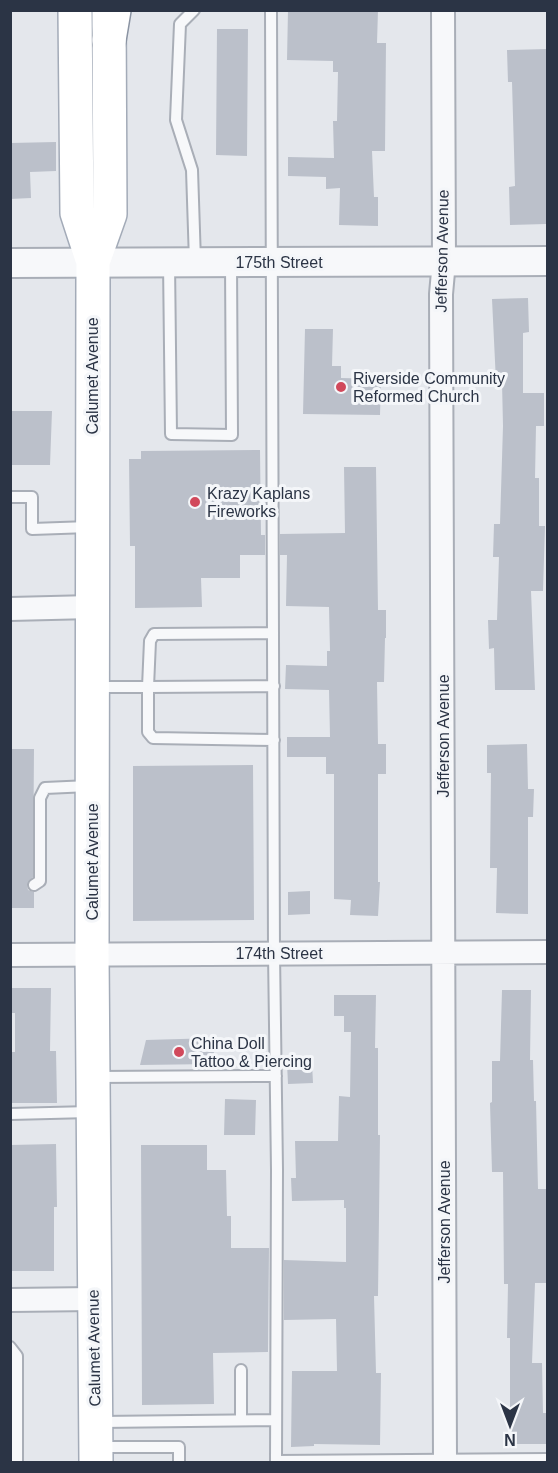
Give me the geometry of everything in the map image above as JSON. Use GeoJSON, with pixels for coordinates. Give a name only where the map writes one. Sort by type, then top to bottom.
{"type":"FeatureCollection","features":[{"type":"Feature","properties":{"kind":"main road","name":"Calumet Avenue"},"geometry":{"type":"LineString","coordinates":[[75,10],[77,213],[93,262],[92,954],[95,1444]]}},
{"type":"Feature","properties":{"kind":"main road","name":"Calumet Avenue"},"geometry":{"type":"LineString","coordinates":[[93,262],[110,214],[111,20]]}},
{"type":"Feature","properties":{"kind":"street","name":"Jefferson Avenue"},"geometry":{"type":"LineString","coordinates":[[443,10],[444,261],[441,294],[445,1461]]}},
{"type":"Feature","properties":{"kind":"street","name":"175th Street"},"geometry":{"type":"LineString","coordinates":[[10,263],[548,261]]}},
{"type":"Feature","properties":{"kind":"street"},"geometry":{"type":"LineString","coordinates":[[10,609],[92,607]]}},
{"type":"Feature","properties":{"kind":"street","name":"174th Street"},"geometry":{"type":"LineString","coordinates":[[10,955],[548,952]]}},
{"type":"Feature","properties":{"kind":"street"},"geometry":{"type":"LineString","coordinates":[[10,1300],[94,1299]]}},
{"type":"Feature","properties":{"kind":"lane"},"geometry":{"type":"LineString","coordinates":[[194,10],[180,24],[177,120],[192,170],[182,262],[171,434],[232,435],[231,262]]}},
{"type":"Feature","properties":{"kind":"lane"},"geometry":{"type":"LineString","coordinates":[[272,10],[273,633],[270,686],[274,740],[276,1462],[548,1459]]}},
{"type":"Feature","properties":{"kind":"lane"},"geometry":{"type":"LineString","coordinates":[[10,496],[32,497],[32,529],[92,527]]}},
{"type":"Feature","properties":{"kind":"lane"},"geometry":{"type":"LineString","coordinates":[[273,633],[154,634],[150,641],[148,732],[153,738],[274,740]]}},
{"type":"Feature","properties":{"kind":"lane"},"geometry":{"type":"LineString","coordinates":[[92,687],[270,686]]}},
{"type":"Feature","properties":{"kind":"lane"},"geometry":{"type":"LineString","coordinates":[[34,885],[40,881],[40,798],[45,788],[92,786]]}},
{"type":"Feature","properties":{"kind":"lane"},"geometry":{"type":"LineString","coordinates":[[93,1077],[276,1076]]}},
{"type":"Feature","properties":{"kind":"lane"},"geometry":{"type":"LineString","coordinates":[[10,1114],[93,1112]]}},
{"type":"Feature","properties":{"kind":"lane"},"geometry":{"type":"LineString","coordinates":[[10,1347],[17,1356],[17,1462]]}},
{"type":"Feature","properties":{"kind":"lane"},"geometry":{"type":"LineString","coordinates":[[241,1370],[241,1420]]}},
{"type":"Feature","properties":{"kind":"lane"},"geometry":{"type":"LineString","coordinates":[[95,1444],[241,1420],[276,1419]]}},
{"type":"Feature","properties":{"kind":"lane"},"geometry":{"type":"LineString","coordinates":[[95,1444],[179,1447],[179,1462]]}},
{"type":"Feature","properties":{"kind":"building"},"geometry":{"type":"Polygon","coordinates":[[[288,10],[378,10],[377,43],[386,43],[385,151],[372,151],[374,197],[378,197],[378,226],[339,225],[340,188],[326,189],[326,177],[288,176],[288,157],[334,158],[333,121],[337,121],[338,72],[333,72],[333,61],[287,60],[288,10]]]}},
{"type":"Feature","properties":{"kind":"building"},"geometry":{"type":"Polygon","coordinates":[[[217,29],[248,29],[247,156],[216,155],[217,29]]]}},
{"type":"Feature","properties":{"kind":"building"},"geometry":{"type":"Polygon","coordinates":[[[548,49],[546,224],[510,225],[509,187],[515,186],[512,82],[508,82],[507,50],[548,49]]]}},
{"type":"Feature","properties":{"kind":"building"},"geometry":{"type":"Polygon","coordinates":[[[56,142],[56,171],[30,172],[31,198],[10,199],[10,143],[56,142]]]}},
{"type":"Feature","properties":{"kind":"building"},"geometry":{"type":"Polygon","coordinates":[[[528,298],[529,332],[523,333],[523,393],[544,393],[544,426],[536,426],[535,478],[539,478],[539,526],[545,526],[543,591],[531,591],[535,690],[495,690],[494,648],[489,649],[488,620],[497,620],[499,557],[493,557],[494,524],[500,524],[503,426],[502,382],[496,382],[492,299],[528,298]]]}},
{"type":"Feature","properties":{"kind":"building"},"geometry":{"type":"Polygon","coordinates":[[[305,329],[333,329],[332,366],[341,366],[341,378],[381,379],[380,415],[303,414],[305,329]]]}},
{"type":"Feature","properties":{"kind":"building"},"geometry":{"type":"Polygon","coordinates":[[[10,411],[52,411],[50,465],[10,465],[10,411]]]}},
{"type":"Feature","properties":{"kind":"building","name":"Krazy Kaplans Fireworks"},"geometry":{"type":"Polygon","coordinates":[[[260,450],[261,535],[265,535],[265,555],[240,555],[240,578],[201,578],[202,607],[135,608],[135,546],[130,546],[129,459],[141,459],[141,451],[260,450]]]}},
{"type":"Feature","properties":{"kind":"building"},"geometry":{"type":"Polygon","coordinates":[[[344,467],[376,467],[378,610],[386,610],[384,682],[377,682],[378,744],[386,744],[386,774],[378,774],[378,882],[380,882],[378,916],[350,915],[351,900],[334,899],[334,774],[326,774],[326,757],[287,757],[287,737],[330,737],[329,690],[285,689],[286,665],[327,666],[327,651],[330,651],[329,607],[286,606],[287,555],[280,555],[280,534],[345,533],[344,467]]]}},
{"type":"Feature","properties":{"kind":"building"},"geometry":{"type":"Polygon","coordinates":[[[527,744],[528,789],[534,789],[533,817],[528,817],[528,914],[496,913],[497,868],[490,868],[491,773],[487,773],[487,745],[527,744]]]}},
{"type":"Feature","properties":{"kind":"building"},"geometry":{"type":"Polygon","coordinates":[[[10,749],[34,749],[33,877],[27,885],[28,890],[34,892],[34,908],[10,908],[10,749]]]}},
{"type":"Feature","properties":{"kind":"building"},"geometry":{"type":"Polygon","coordinates":[[[253,765],[254,920],[133,921],[133,766],[253,765]]]}},
{"type":"Feature","properties":{"kind":"building"},"geometry":{"type":"Polygon","coordinates":[[[310,891],[310,914],[288,915],[288,892],[310,891]]]}},
{"type":"Feature","properties":{"kind":"building"},"geometry":{"type":"Polygon","coordinates":[[[10,988],[51,988],[50,1051],[56,1051],[57,1103],[10,1103],[10,1052],[15,1052],[15,1013],[10,1013],[10,988]]]}},
{"type":"Feature","properties":{"kind":"building"},"geometry":{"type":"Polygon","coordinates":[[[502,990],[531,990],[530,1060],[533,1060],[534,1101],[536,1101],[538,1189],[548,1189],[548,1283],[535,1283],[532,1363],[542,1363],[543,1413],[548,1413],[548,1444],[510,1444],[510,1338],[507,1338],[508,1284],[504,1284],[503,1172],[492,1172],[490,1103],[492,1102],[492,1061],[500,1061],[502,990]]]}},
{"type":"Feature","properties":{"kind":"building"},"geometry":{"type":"Polygon","coordinates":[[[334,995],[376,995],[375,1048],[378,1048],[378,1135],[380,1135],[378,1296],[374,1296],[376,1373],[381,1373],[380,1445],[314,1444],[314,1446],[291,1447],[292,1371],[337,1371],[336,1319],[284,1320],[284,1260],[346,1262],[344,1200],[292,1201],[291,1178],[296,1178],[295,1141],[338,1141],[339,1096],[350,1097],[351,1032],[344,1032],[344,1016],[334,1016],[334,995]]]}},
{"type":"Feature","properties":{"kind":"building","name":"China Doll Tattoo & Piercing"},"geometry":{"type":"Polygon","coordinates":[[[215,1038],[213,1064],[140,1065],[146,1040],[215,1038]]]}},
{"type":"Feature","properties":{"kind":"building"},"geometry":{"type":"Polygon","coordinates":[[[287,1063],[312,1063],[313,1083],[288,1084],[287,1063]]]}},
{"type":"Feature","properties":{"kind":"building"},"geometry":{"type":"Polygon","coordinates":[[[225,1099],[256,1100],[255,1135],[224,1135],[225,1099]]]}},
{"type":"Feature","properties":{"kind":"building"},"geometry":{"type":"Polygon","coordinates":[[[56,1144],[57,1207],[54,1207],[54,1271],[10,1271],[10,1145],[56,1144]]]}},
{"type":"Feature","properties":{"kind":"building"},"geometry":{"type":"Polygon","coordinates":[[[141,1145],[207,1145],[207,1170],[226,1170],[227,1216],[231,1216],[231,1248],[269,1248],[268,1352],[213,1353],[214,1404],[142,1405],[141,1145]]]}},
{"type":"Feature","properties":{"kind":"place","name":"Riverside Community Reformed Church"},"geometry":{"type":"Point","coordinates":[341,387]}},
{"type":"Feature","properties":{"kind":"place","name":"Krazy Kaplans Fireworks"},"geometry":{"type":"Point","coordinates":[195,502]}},
{"type":"Feature","properties":{"kind":"place","name":"China Doll Tattoo & Piercing"},"geometry":{"type":"Point","coordinates":[179,1052]}}]}
